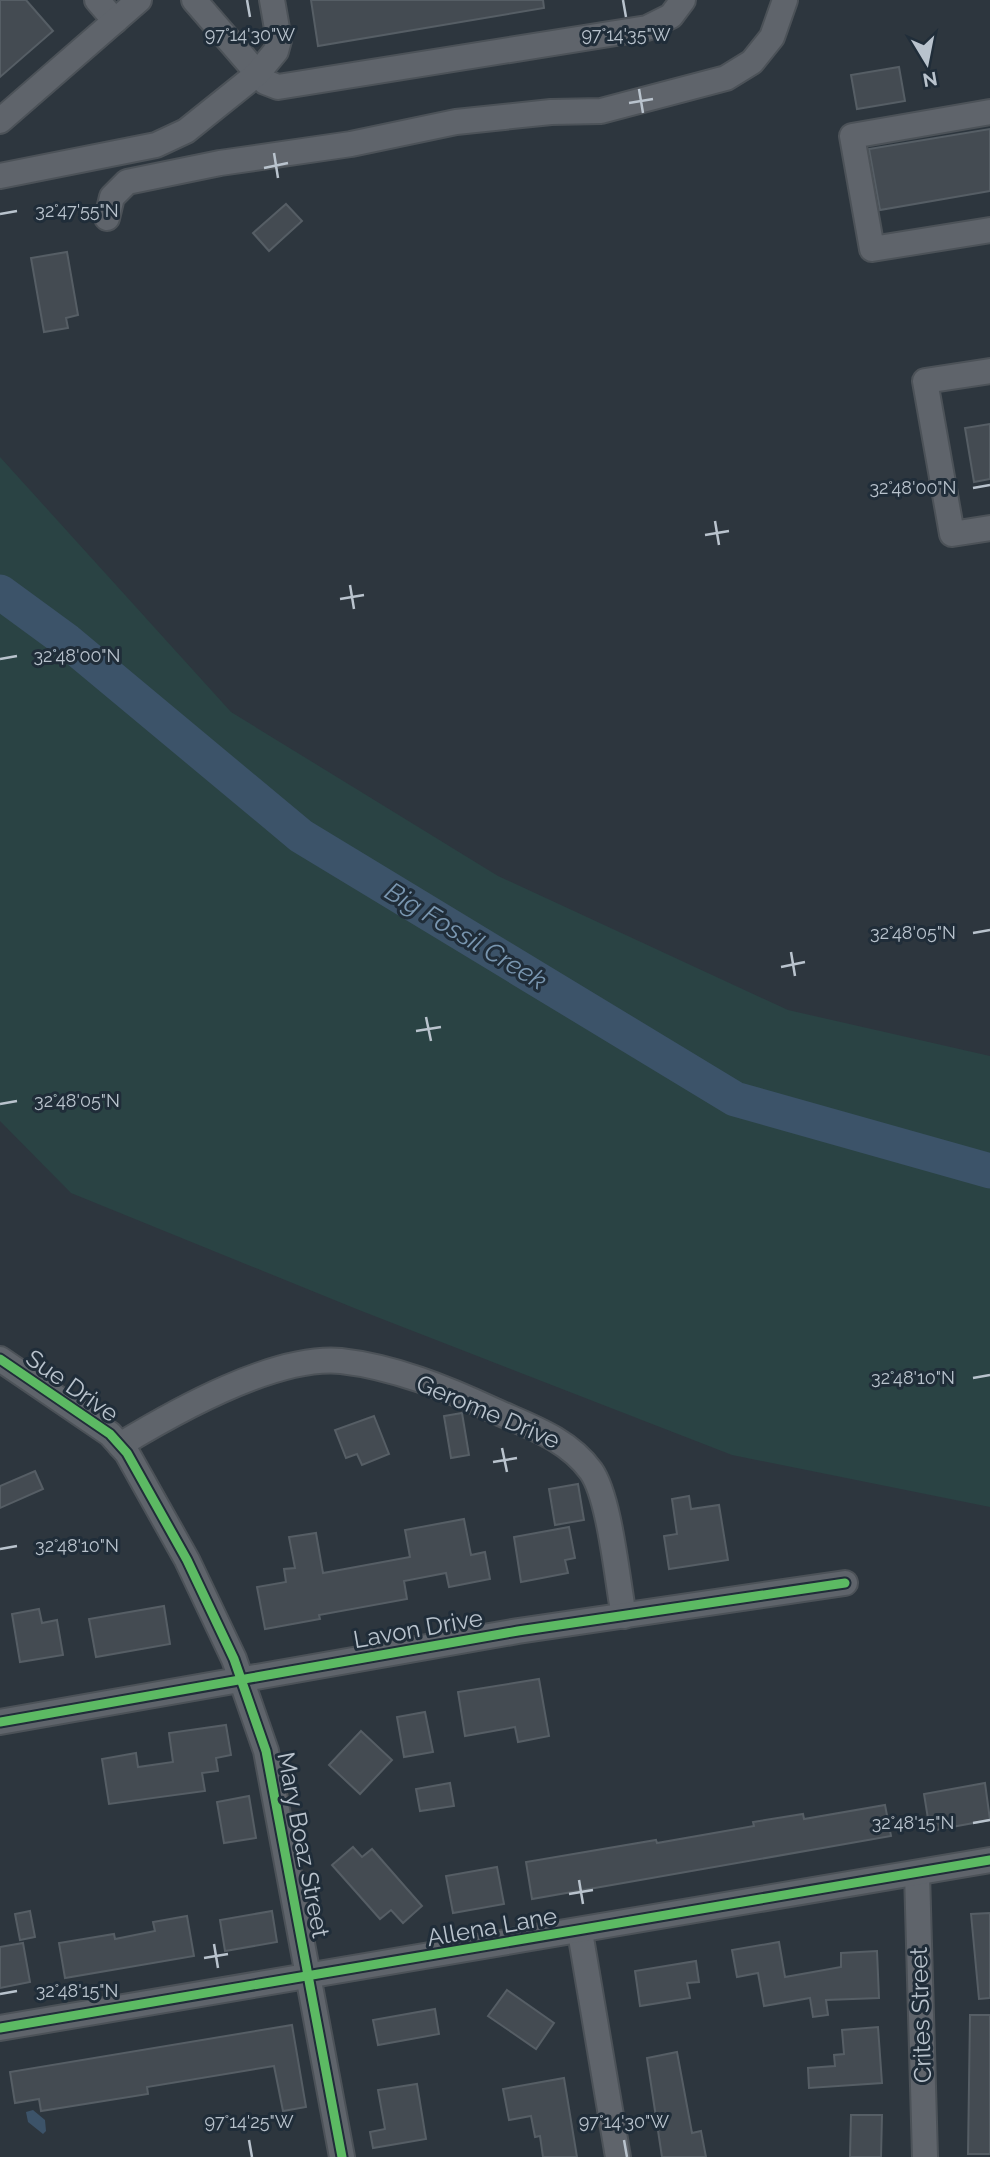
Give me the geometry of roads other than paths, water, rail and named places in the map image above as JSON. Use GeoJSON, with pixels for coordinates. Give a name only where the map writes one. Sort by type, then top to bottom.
{"type":"FeatureCollection","features":[{"type":"Feature","properties":{"kind":"street"},"geometry":{"type":"LineString","coordinates":[[97,0],[115,20]]}},
{"type":"Feature","properties":{"kind":"street"},"geometry":{"type":"LineString","coordinates":[[0,121],[139,0]]}},
{"type":"Feature","properties":{"kind":"street"},"geometry":{"type":"LineString","coordinates":[[0,176],[156,145],[186,131],[257,74],[276,51],[279,40],[272,0]]}},
{"type":"Feature","properties":{"kind":"street"},"geometry":{"type":"LineString","coordinates":[[200,2],[257,74],[265,82],[278,87],[647,28],[671,16],[683,0]]}},
{"type":"Feature","properties":{"kind":"street"},"geometry":{"type":"LineString","coordinates":[[107,218],[112,197],[127,183],[220,163],[351,144],[456,122],[551,112],[601,111],[726,78],[752,62],[772,37],[785,0]]}},
{"type":"Feature","properties":{"kind":"street"},"geometry":{"type":"LineString","coordinates":[[990,112],[852,136],[872,249],[990,230]]}},
{"type":"Feature","properties":{"kind":"street"},"geometry":{"type":"LineString","coordinates":[[990,371],[925,381],[952,534],[990,528]]}},
{"type":"Feature","properties":{"kind":"street","name":"Sue Drive"},"geometry":{"type":"LineString","coordinates":[[0,1359],[110,1434],[121,1445]]}},
{"type":"Feature","properties":{"kind":"street","name":"Gerome Drive"},"geometry":{"type":"LineString","coordinates":[[121,1445],[150,1427],[264,1372],[311,1363],[339,1361],[373,1367],[447,1389],[565,1443],[593,1473],[602,1498],[624,1615]]}},
{"type":"Feature","properties":{"kind":"street","name":"Mary Boaz Street"},"geometry":{"type":"LineString","coordinates":[[121,1445],[187,1560],[241,1679],[266,1751],[342,2157]]}},
{"type":"Feature","properties":{"kind":"street","name":"Lavon Drive"},"geometry":{"type":"LineString","coordinates":[[0,1722],[624,1615],[845,1583]]}},
{"type":"Feature","properties":{"kind":"street","name":"Allena Lane"},"geometry":{"type":"LineString","coordinates":[[0,2028],[309,1978],[990,1860]]}},
{"type":"Feature","properties":{"kind":"street","name":"Crites Street"},"geometry":{"type":"LineString","coordinates":[[917,1873],[925,2157]]}},
{"type":"Feature","properties":{"kind":"street"},"geometry":{"type":"LineString","coordinates":[[580,1932],[618,2157]]}},
{"type":"Feature","properties":{"kind":"water"},"geometry":{"type":"Polygon","coordinates":[[[33,2110],[45,2120],[46,2131],[43,2134],[28,2122],[26,2112],[33,2110]]]}},
{"type":"Feature","properties":{"kind":"waterway","name":"Big Fossil Creek"},"geometry":{"type":"LineString","coordinates":[[0,592],[67,641],[301,836],[735,1099],[990,1171]]}}]}
